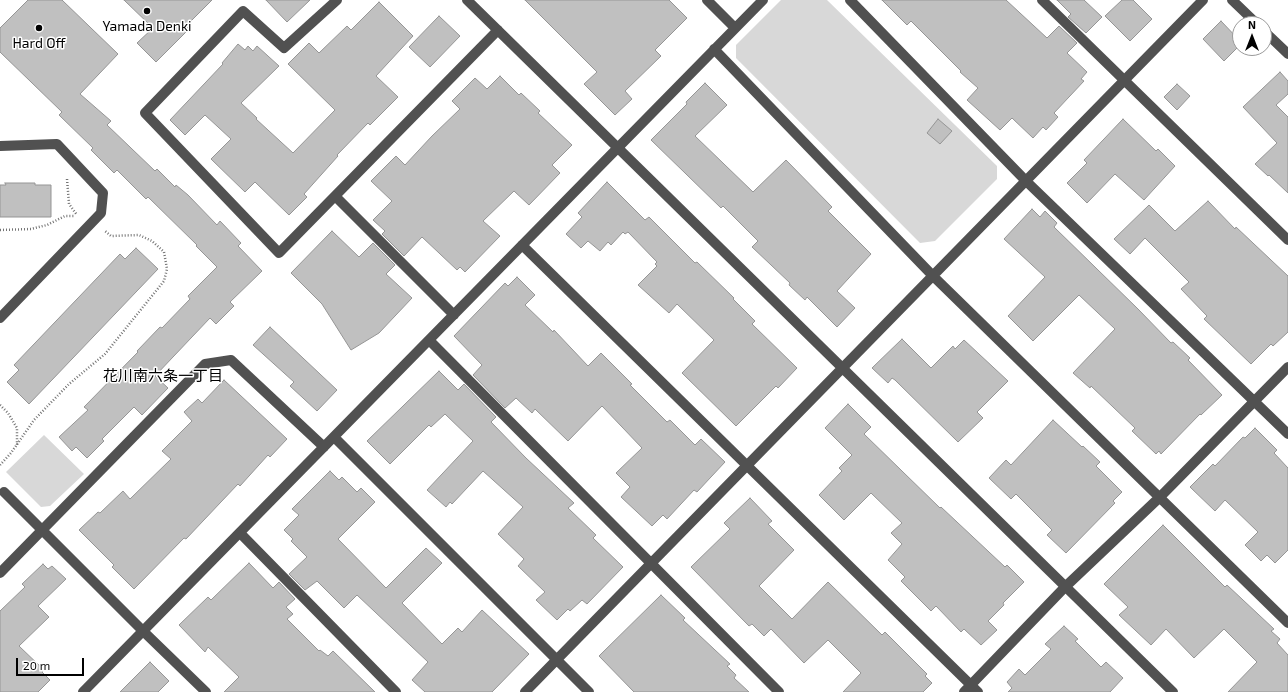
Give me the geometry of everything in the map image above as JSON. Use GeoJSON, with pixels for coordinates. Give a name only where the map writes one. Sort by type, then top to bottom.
{"type":"FeatureCollection","features":[{"type":"Feature","properties":{"kind":"street"},"geometry":{"type":"LineString","coordinates":[[337,0],[284,48],[243,11],[145,113],[279,253],[498,30]]}},
{"type":"Feature","properties":{"kind":"street"},"geometry":{"type":"LineString","coordinates":[[467,0],[1173,692]]}},
{"type":"Feature","properties":{"kind":"street"},"geometry":{"type":"LineString","coordinates":[[706,0],[735,28]]}},
{"type":"Feature","properties":{"kind":"street"},"geometry":{"type":"LineString","coordinates":[[83,692],[763,0]]}},
{"type":"Feature","properties":{"kind":"street"},"geometry":{"type":"LineString","coordinates":[[850,0],[1026,181],[1288,434]]}},
{"type":"Feature","properties":{"kind":"street"},"geometry":{"type":"LineString","coordinates":[[1042,0],[1288,240]]}},
{"type":"Feature","properties":{"kind":"street"},"geometry":{"type":"LineString","coordinates":[[525,692],[1203,0]]}},
{"type":"Feature","properties":{"kind":"street"},"geometry":{"type":"LineString","coordinates":[[1232,0],[1249,16]]}},
{"type":"Feature","properties":{"kind":"street"},"geometry":{"type":"LineString","coordinates":[[1272,39],[1288,54]]}},
{"type":"Feature","properties":{"kind":"street"},"geometry":{"type":"LineString","coordinates":[[714,49],[933,276],[1288,622]]}},
{"type":"Feature","properties":{"kind":"street"},"geometry":{"type":"LineString","coordinates":[[0,146],[57,144],[102,193],[101,213],[0,318]]}},
{"type":"Feature","properties":{"kind":"street"},"geometry":{"type":"LineString","coordinates":[[335,196],[454,315]]}},
{"type":"Feature","properties":{"kind":"street"},"geometry":{"type":"LineString","coordinates":[[522,245],[748,465],[971,690],[1065,587],[1160,497],[1288,367]]}},
{"type":"Feature","properties":{"kind":"street"},"geometry":{"type":"LineString","coordinates":[[429,340],[779,692]]}},
{"type":"Feature","properties":{"kind":"street"},"geometry":{"type":"LineString","coordinates":[[0,573],[205,364],[231,360],[324,447]]}},
{"type":"Feature","properties":{"kind":"street"},"geometry":{"type":"LineString","coordinates":[[334,437],[589,692]]}},
{"type":"Feature","properties":{"kind":"street"},"geometry":{"type":"LineString","coordinates":[[4,492],[206,692]]}},
{"type":"Feature","properties":{"kind":"street"},"geometry":{"type":"LineString","coordinates":[[240,533],[396,692]]}},
{"type":"Feature","properties":{"kind":"path"},"geometry":{"type":"LineString","coordinates":[[0,465],[17,446],[34,420],[69,384],[105,354],[164,281],[167,269],[164,252],[152,241],[139,235],[111,236],[78,216],[69,204],[66,176]]}},
{"type":"Feature","properties":{"kind":"path"},"geometry":{"type":"LineString","coordinates":[[0,230],[31,229],[46,225],[65,216],[78,216]]}},
{"type":"Feature","properties":{"kind":"path"},"geometry":{"type":"LineString","coordinates":[[0,405],[8,413],[17,428],[17,446]]}},
{"type":"Feature","properties":{"kind":"shaded area"},"geometry":{"type":"Polygon","coordinates":[[[781,0],[827,0],[997,166],[997,179],[935,241],[920,243],[736,58],[736,45],[781,0]]]}},
{"type":"Feature","properties":{"kind":"shaded area"},"geometry":{"type":"Polygon","coordinates":[[[44,435],[84,474],[50,506],[41,507],[6,472],[44,435]]]}},
{"type":"Feature","properties":{"kind":"building"},"geometry":{"type":"Polygon","coordinates":[[[28,0],[62,0],[118,54],[80,94],[111,121],[107,125],[155,171],[157,169],[175,187],[176,185],[188,195],[217,225],[220,221],[241,243],[238,246],[262,271],[230,302],[234,306],[216,324],[210,318],[155,376],[168,388],[142,415],[134,407],[102,439],[104,441],[87,458],[76,447],[72,451],[59,437],[88,410],[84,407],[138,352],[137,351],[160,327],[162,328],[190,299],[188,296],[217,267],[196,246],[197,245],[148,197],[146,199],[117,170],[114,173],[91,150],[93,148],[59,115],[62,112],[0,52],[0,28],[28,0]]]}},
{"type":"Feature","properties":{"kind":"building"},"geometry":{"type":"Polygon","coordinates":[[[124,0],[212,0],[186,26],[189,29],[156,62],[137,43],[153,28],[124,0]]]}},
{"type":"Feature","properties":{"kind":"building"},"geometry":{"type":"Polygon","coordinates":[[[266,0],[310,0],[287,22],[266,0]]]}},
{"type":"Feature","properties":{"kind":"building"},"geometry":{"type":"Polygon","coordinates":[[[525,0],[669,0],[687,18],[655,50],[661,56],[625,91],[632,99],[615,115],[584,84],[597,72],[525,0]]]}},
{"type":"Feature","properties":{"kind":"building"},"geometry":{"type":"Polygon","coordinates":[[[882,0],[1006,0],[1047,38],[1059,26],[1077,43],[1067,53],[1087,72],[1081,79],[1084,81],[1054,113],[1058,117],[1046,130],[1043,127],[1033,138],[1012,118],[1000,130],[967,100],[978,88],[960,72],[961,71],[911,21],[907,25],[882,0]]]}},
{"type":"Feature","properties":{"kind":"building"},"geometry":{"type":"Polygon","coordinates":[[[1057,0],[1084,0],[1102,17],[1086,33],[1068,17],[1071,14],[1057,0]]]}},
{"type":"Feature","properties":{"kind":"building"},"geometry":{"type":"Polygon","coordinates":[[[1122,0],[1133,0],[1152,19],[1130,41],[1105,16],[1122,0]]]}},
{"type":"Feature","properties":{"kind":"building"},"geometry":{"type":"Polygon","coordinates":[[[379,2],[413,36],[376,76],[398,97],[370,125],[368,123],[337,155],[338,156],[304,194],[307,197],[289,215],[255,182],[245,192],[211,159],[231,139],[205,115],[185,135],[170,120],[223,64],[222,63],[238,44],[245,50],[248,46],[253,51],[257,46],[279,66],[241,103],[293,153],[335,110],[288,64],[309,43],[319,53],[347,26],[351,30],[379,2]]]}},
{"type":"Feature","properties":{"kind":"building"},"geometry":{"type":"Polygon","coordinates":[[[439,16],[460,36],[430,67],[409,47],[439,16]]]}},
{"type":"Feature","properties":{"kind":"building"},"geometry":{"type":"Polygon","coordinates":[[[1221,21],[1232,33],[1232,53],[1224,61],[1203,39],[1221,21]]]}},
{"type":"Feature","properties":{"kind":"building"},"geometry":{"type":"Polygon","coordinates":[[[1280,72],[1288,81],[1288,94],[1276,105],[1288,117],[1288,193],[1255,164],[1277,143],[1243,107],[1280,72]]]}},
{"type":"Feature","properties":{"kind":"building"},"geometry":{"type":"Polygon","coordinates":[[[500,76],[519,95],[521,93],[540,111],[538,113],[572,145],[552,165],[560,173],[529,205],[514,191],[483,221],[500,236],[465,272],[460,267],[457,270],[422,237],[404,256],[382,234],[385,231],[373,220],[392,201],[371,181],[396,156],[405,165],[460,109],[452,101],[475,78],[487,89],[500,76]]]}},
{"type":"Feature","properties":{"kind":"building"},"geometry":{"type":"Polygon","coordinates":[[[705,83],[727,105],[695,136],[753,192],[786,160],[832,207],[828,211],[871,254],[837,291],[855,308],[837,327],[807,297],[805,300],[789,285],[790,283],[752,247],[758,241],[723,206],[721,208],[651,140],[687,104],[686,102],[705,83]]]}},
{"type":"Feature","properties":{"kind":"building"},"geometry":{"type":"Polygon","coordinates":[[[1177,84],[1190,96],[1177,110],[1164,97],[1177,84]]]}},
{"type":"Feature","properties":{"kind":"building"},"geometry":{"type":"Polygon","coordinates":[[[938,119],[952,131],[940,144],[927,133],[938,119]]]}},
{"type":"Feature","properties":{"kind":"building"},"geometry":{"type":"Polygon","coordinates":[[[1123,119],[1156,151],[1158,149],[1175,166],[1144,200],[1115,174],[1087,203],[1067,183],[1087,163],[1084,160],[1123,119]]]}},
{"type":"Feature","properties":{"kind":"building"},"geometry":{"type":"Polygon","coordinates":[[[607,182],[645,220],[649,217],[695,263],[697,262],[734,298],[733,299],[755,321],[752,324],[797,368],[778,388],[776,386],[736,426],[682,373],[714,340],[677,304],[669,313],[638,285],[657,266],[655,264],[657,262],[628,232],[625,234],[623,232],[611,245],[608,242],[600,251],[588,241],[581,248],[566,234],[582,217],[578,213],[607,182]]]}},
{"type":"Feature","properties":{"kind":"building"},"geometry":{"type":"Polygon","coordinates":[[[5,183],[35,183],[35,185],[51,185],[51,217],[0,217],[0,185],[6,185],[5,183]]]}},
{"type":"Feature","properties":{"kind":"building"},"geometry":{"type":"Polygon","coordinates":[[[1208,201],[1235,229],[1236,227],[1288,276],[1288,332],[1273,346],[1271,344],[1251,364],[1204,319],[1207,316],[1181,289],[1189,282],[1145,238],[1130,254],[1114,239],[1149,205],[1175,231],[1208,201]]]}},
{"type":"Feature","properties":{"kind":"building"},"geometry":{"type":"Polygon","coordinates":[[[1032,209],[1040,217],[1045,211],[1057,223],[1054,227],[1171,343],[1173,342],[1190,358],[1188,360],[1222,395],[1201,415],[1200,414],[1161,454],[1159,451],[1156,454],[1132,431],[1135,428],[1091,386],[1090,388],[1073,373],[1115,329],[1079,295],[1033,341],[1008,316],[1045,277],[1004,239],[1032,209]]]}},
{"type":"Feature","properties":{"kind":"building"},"geometry":{"type":"Polygon","coordinates":[[[332,231],[359,257],[373,243],[395,265],[386,274],[412,298],[379,333],[351,350],[322,304],[291,273],[332,231]]]}},
{"type":"Feature","properties":{"kind":"building"},"geometry":{"type":"Polygon","coordinates":[[[136,248],[158,269],[29,404],[7,382],[19,370],[14,365],[120,254],[125,259],[136,248]]]}},
{"type":"Feature","properties":{"kind":"building"},"geometry":{"type":"Polygon","coordinates":[[[517,277],[535,295],[525,305],[553,332],[554,330],[588,366],[601,353],[667,422],[670,420],[695,445],[701,439],[725,462],[697,492],[694,490],[667,519],[663,515],[652,526],[621,497],[630,487],[616,473],[642,448],[602,406],[568,441],[535,409],[532,413],[516,398],[505,408],[473,375],[482,365],[454,336],[505,283],[508,286],[517,277]]]}},
{"type":"Feature","properties":{"kind":"building"},"geometry":{"type":"Polygon","coordinates":[[[270,327],[337,390],[317,411],[290,386],[294,382],[253,345],[270,327]]]}},
{"type":"Feature","properties":{"kind":"building"},"geometry":{"type":"Polygon","coordinates":[[[902,339],[931,368],[953,346],[955,349],[964,340],[1008,381],[977,412],[983,418],[958,442],[895,380],[892,378],[888,383],[872,368],[902,339]]]}},
{"type":"Feature","properties":{"kind":"building"},"geometry":{"type":"Polygon","coordinates":[[[439,371],[458,390],[464,384],[496,417],[491,422],[526,458],[574,503],[568,508],[596,535],[593,538],[623,567],[587,604],[582,600],[570,611],[568,609],[557,620],[536,600],[545,592],[518,566],[524,559],[498,534],[523,507],[483,471],[452,504],[450,502],[446,507],[427,490],[473,441],[445,414],[431,427],[429,425],[390,464],[367,441],[439,371]]]}},
{"type":"Feature","properties":{"kind":"building"},"geometry":{"type":"Polygon","coordinates":[[[224,380],[287,439],[270,457],[268,455],[240,486],[238,484],[186,539],[184,538],[134,589],[112,567],[114,565],[79,530],[98,512],[100,513],[123,491],[130,499],[171,459],[162,451],[192,421],[184,412],[198,399],[202,403],[224,380]]]}},
{"type":"Feature","properties":{"kind":"building"},"geometry":{"type":"Polygon","coordinates":[[[848,404],[871,427],[864,434],[940,508],[941,507],[1005,567],[1007,565],[1024,582],[988,621],[997,630],[981,645],[964,629],[961,632],[936,606],[931,611],[901,581],[905,577],[888,560],[902,544],[891,533],[902,523],[871,493],[844,520],[819,495],[842,471],[839,468],[852,455],[825,428],[848,404]]]}},
{"type":"Feature","properties":{"kind":"building"},"geometry":{"type":"Polygon","coordinates":[[[1053,420],[1100,462],[1096,466],[1122,492],[1113,501],[1115,503],[1066,553],[1047,535],[1052,530],[1016,494],[1011,499],[989,478],[1006,460],[1011,465],[1053,420]]]}},
{"type":"Feature","properties":{"kind":"building"},"geometry":{"type":"Polygon","coordinates":[[[1255,428],[1277,450],[1274,453],[1288,468],[1288,550],[1275,563],[1267,555],[1261,561],[1245,545],[1258,532],[1225,500],[1215,511],[1190,487],[1213,464],[1215,466],[1243,437],[1245,438],[1255,428]]]}},
{"type":"Feature","properties":{"kind":"building"},"geometry":{"type":"Polygon","coordinates":[[[330,471],[339,480],[342,477],[357,492],[361,488],[375,502],[338,539],[386,588],[426,548],[442,563],[402,603],[442,644],[458,628],[462,632],[482,610],[529,654],[492,692],[425,692],[412,680],[428,662],[357,595],[344,608],[317,581],[305,590],[289,574],[307,557],[291,541],[293,539],[284,530],[299,515],[292,509],[330,471]]]}},
{"type":"Feature","properties":{"kind":"building"},"geometry":{"type":"Polygon","coordinates":[[[750,498],[772,521],[768,524],[794,550],[759,586],[792,619],[828,582],[882,635],[885,632],[927,674],[925,676],[932,683],[923,692],[843,692],[861,673],[828,640],[804,663],[771,629],[764,636],[752,624],[749,626],[691,567],[730,529],[724,523],[750,498]]]}},
{"type":"Feature","properties":{"kind":"building"},"geometry":{"type":"Polygon","coordinates":[[[1163,525],[1225,587],[1227,585],[1274,629],[1271,631],[1280,639],[1277,643],[1288,655],[1288,692],[1228,692],[1257,662],[1224,629],[1194,658],[1166,629],[1151,645],[1119,615],[1128,607],[1104,584],[1163,525]]]}},
{"type":"Feature","properties":{"kind":"building"},"geometry":{"type":"Polygon","coordinates":[[[249,563],[273,588],[279,582],[295,599],[286,607],[293,614],[287,619],[319,651],[320,650],[328,656],[333,651],[375,692],[224,692],[239,677],[208,647],[205,652],[179,625],[208,597],[211,600],[249,563]]]}},
{"type":"Feature","properties":{"kind":"building"},"geometry":{"type":"Polygon","coordinates":[[[43,564],[48,569],[52,566],[66,579],[38,606],[49,617],[19,646],[44,670],[42,672],[50,680],[38,692],[0,692],[0,611],[25,587],[22,584],[43,564]]]}},
{"type":"Feature","properties":{"kind":"building"},"geometry":{"type":"Polygon","coordinates":[[[661,595],[685,618],[683,620],[730,664],[727,666],[736,675],[734,678],[749,692],[634,692],[599,656],[661,595]]]}},
{"type":"Feature","properties":{"kind":"building"},"geometry":{"type":"Polygon","coordinates":[[[1064,626],[1078,639],[1075,641],[1101,667],[1106,662],[1123,678],[1110,692],[1008,692],[1012,688],[1007,682],[1019,669],[1025,675],[1051,649],[1045,644],[1064,626]]]}},
{"type":"Feature","properties":{"kind":"building"},"geometry":{"type":"Polygon","coordinates":[[[150,662],[169,681],[158,692],[120,692],[150,662]]]}},
{"type":"Feature","properties":{"kind":"place","name":"Yamada Denki"},"geometry":{"type":"Point","coordinates":[147,11]}},
{"type":"Feature","properties":{"kind":"place","name":"Hard Off"},"geometry":{"type":"Point","coordinates":[39,28]}},
{"type":"Feature","properties":{"kind":"district","name":"花川南六条一丁目"},"geometry":{"type":"Point","coordinates":[163,376]}}]}
